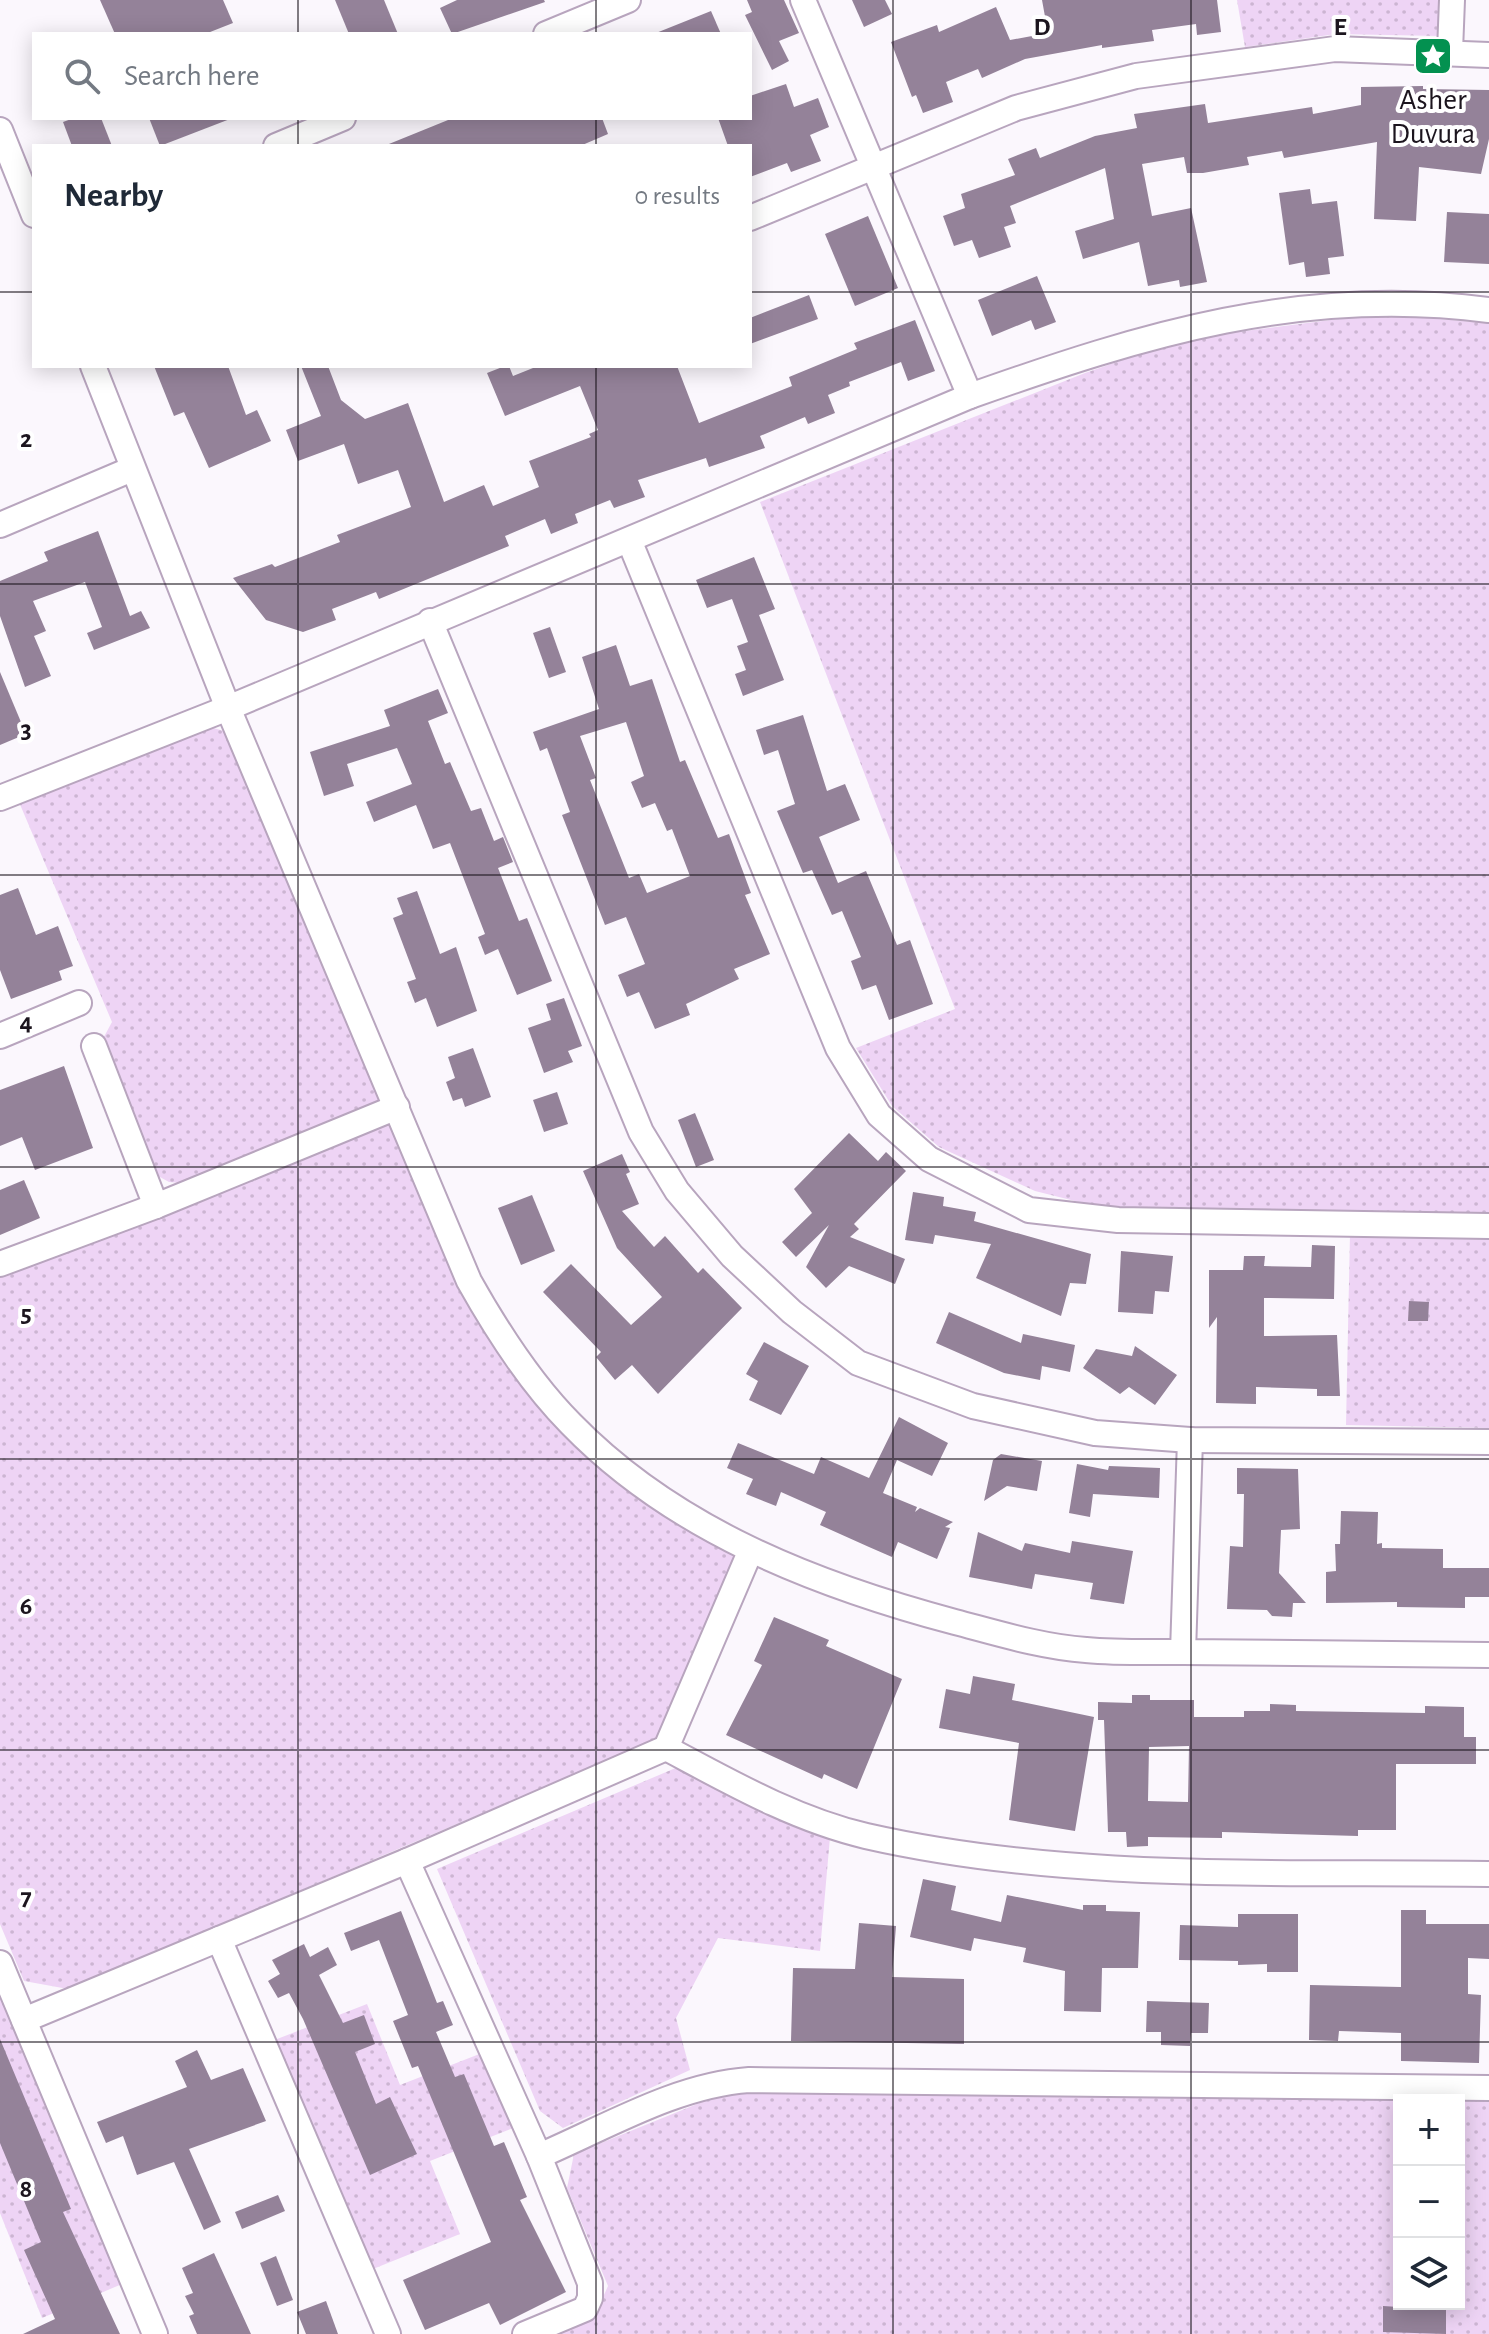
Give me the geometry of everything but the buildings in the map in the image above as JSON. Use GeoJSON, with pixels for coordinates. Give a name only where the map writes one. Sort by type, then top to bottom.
{"type":"FeatureCollection","features":[{"type":"Feature","properties":{"kind":"street"},"geometry":{"type":"LineString","coordinates":[[549,32],[582,9],[628,0]]}},
{"type":"Feature","properties":{"kind":"street"},"geometry":{"type":"LineString","coordinates":[[803,0],[970,396]]}},
{"type":"Feature","properties":{"kind":"street"},"geometry":{"type":"LineString","coordinates":[[1450,51],[1452,0]]}},
{"type":"Feature","properties":{"kind":"street"},"geometry":{"type":"LineString","coordinates":[[752,217],[1016,108],[1136,76],[1335,49],[1450,51],[1489,55]]}},
{"type":"Feature","properties":{"kind":"street"},"geometry":{"type":"LineString","coordinates":[[281,144],[338,120]]}},
{"type":"Feature","properties":{"kind":"street"},"geometry":{"type":"LineString","coordinates":[[0,130],[32,210]]}},
{"type":"Feature","properties":{"kind":"street"},"geometry":{"type":"LineString","coordinates":[[0,798],[228,708],[970,396],[1077,357],[1222,318],[1344,302],[1448,305],[1489,310]]}},
{"type":"Feature","properties":{"kind":"street"},"geometry":{"type":"LineString","coordinates":[[94,368],[228,708],[469,1281],[493,1323],[571,1425],[636,1481],[750,1552],[849,1591],[1004,1635],[1084,1650],[1489,1655]]}},
{"type":"Feature","properties":{"kind":"street"},"geometry":{"type":"LineString","coordinates":[[0,525],[132,469]]}},
{"type":"Feature","properties":{"kind":"street"},"geometry":{"type":"LineString","coordinates":[[629,540],[838,1048],[879,1115],[929,1159],[1029,1210],[1118,1220],[1489,1226]]}},
{"type":"Feature","properties":{"kind":"street"},"geometry":{"type":"LineString","coordinates":[[430,621],[641,1132],[677,1191],[732,1256],[792,1312],[858,1363],[973,1406],[1095,1433],[1190,1440],[1489,1442]]}},
{"type":"Feature","properties":{"kind":"street"},"geometry":{"type":"LineString","coordinates":[[0,1036],[79,1003]]}},
{"type":"Feature","properties":{"kind":"street"},"geometry":{"type":"LineString","coordinates":[[94,1046],[156,1206]]}},
{"type":"Feature","properties":{"kind":"street"},"geometry":{"type":"LineString","coordinates":[[0,1264],[156,1206],[397,1107]]}},
{"type":"Feature","properties":{"kind":"street"},"geometry":{"type":"LineString","coordinates":[[1183,1652],[1190,1440]]}},
{"type":"Feature","properties":{"kind":"street"},"geometry":{"type":"LineString","coordinates":[[24,2020],[407,1861],[666,1748],[750,1552]]}},
{"type":"Feature","properties":{"kind":"street"},"geometry":{"type":"LineString","coordinates":[[666,1748],[767,1801],[812,1819],[864,1835],[984,1857],[1094,1868],[1489,1874]]}},
{"type":"Feature","properties":{"kind":"street"},"geometry":{"type":"LineString","coordinates":[[407,1861],[539,2156],[590,2283],[590,2298],[585,2309],[525,2334]]}},
{"type":"Feature","properties":{"kind":"street"},"geometry":{"type":"LineString","coordinates":[[219,1939],[388,2334]]}},
{"type":"Feature","properties":{"kind":"street"},"geometry":{"type":"LineString","coordinates":[[0,1963],[155,2334]]}},
{"type":"Feature","properties":{"kind":"street"},"geometry":{"type":"LineString","coordinates":[[539,2156],[693,2090],[722,2082],[1489,2088]]}},
{"type":"Feature","properties":{"kind":"shaded area"},"geometry":{"type":"Polygon","coordinates":[[[1237,0],[1442,0],[1440,36],[1336,34],[1245,47],[1237,0]]]}},
{"type":"Feature","properties":{"kind":"shaded area"},"geometry":{"type":"Polygon","coordinates":[[[1377,314],[1489,323],[1489,1216],[1119,1212],[1035,1191],[939,1147],[892,1106],[856,1048],[955,1009],[760,502],[1085,373],[1183,339],[1377,314]]]}},
{"type":"Feature","properties":{"kind":"shaded area"},"geometry":{"type":"Polygon","coordinates":[[[210,727],[231,733],[389,1102],[192,1184],[169,1182],[147,1170],[99,1046],[112,1022],[19,802],[210,727]]]}},
{"type":"Feature","properties":{"kind":"shaded area"},"geometry":{"type":"Polygon","coordinates":[[[392,1119],[463,1283],[567,1429],[740,1554],[660,1738],[68,1989],[24,1981],[0,1924],[0,1276],[392,1119]]]}},
{"type":"Feature","properties":{"kind":"shaded area"},"geometry":{"type":"Polygon","coordinates":[[[1350,1234],[1489,1236],[1489,1428],[1346,1425],[1350,1234]]]}},
{"type":"Feature","properties":{"kind":"shaded area"},"geometry":{"type":"Polygon","coordinates":[[[678,1767],[803,1829],[830,1837],[820,1951],[718,1938],[676,2018],[690,2070],[563,2128],[540,2111],[437,1869],[678,1767]]]}},
{"type":"Feature","properties":{"kind":"shaded area"},"geometry":{"type":"Polygon","coordinates":[[[0,1988],[122,2284],[42,2318],[0,2213],[0,1988]]]}},
{"type":"Feature","properties":{"kind":"shaded area"},"geometry":{"type":"Polygon","coordinates":[[[367,2004],[400,2085],[482,2053],[513,2128],[430,2161],[460,2234],[368,2271],[272,2041],[367,2004]]]}},
{"type":"Feature","properties":{"kind":"shaded area"},"geometry":{"type":"Polygon","coordinates":[[[729,2091],[1393,2096],[1393,2310],[1465,2310],[1465,2097],[1489,2097],[1489,2334],[554,2334],[594,2317],[608,2286],[567,2188],[574,2154],[729,2091]]]}},
{"type":"Feature","properties":{"kind":"place","name":"Asher Duvura"},"geometry":{"type":"Point","coordinates":[1433,56]}}]}
